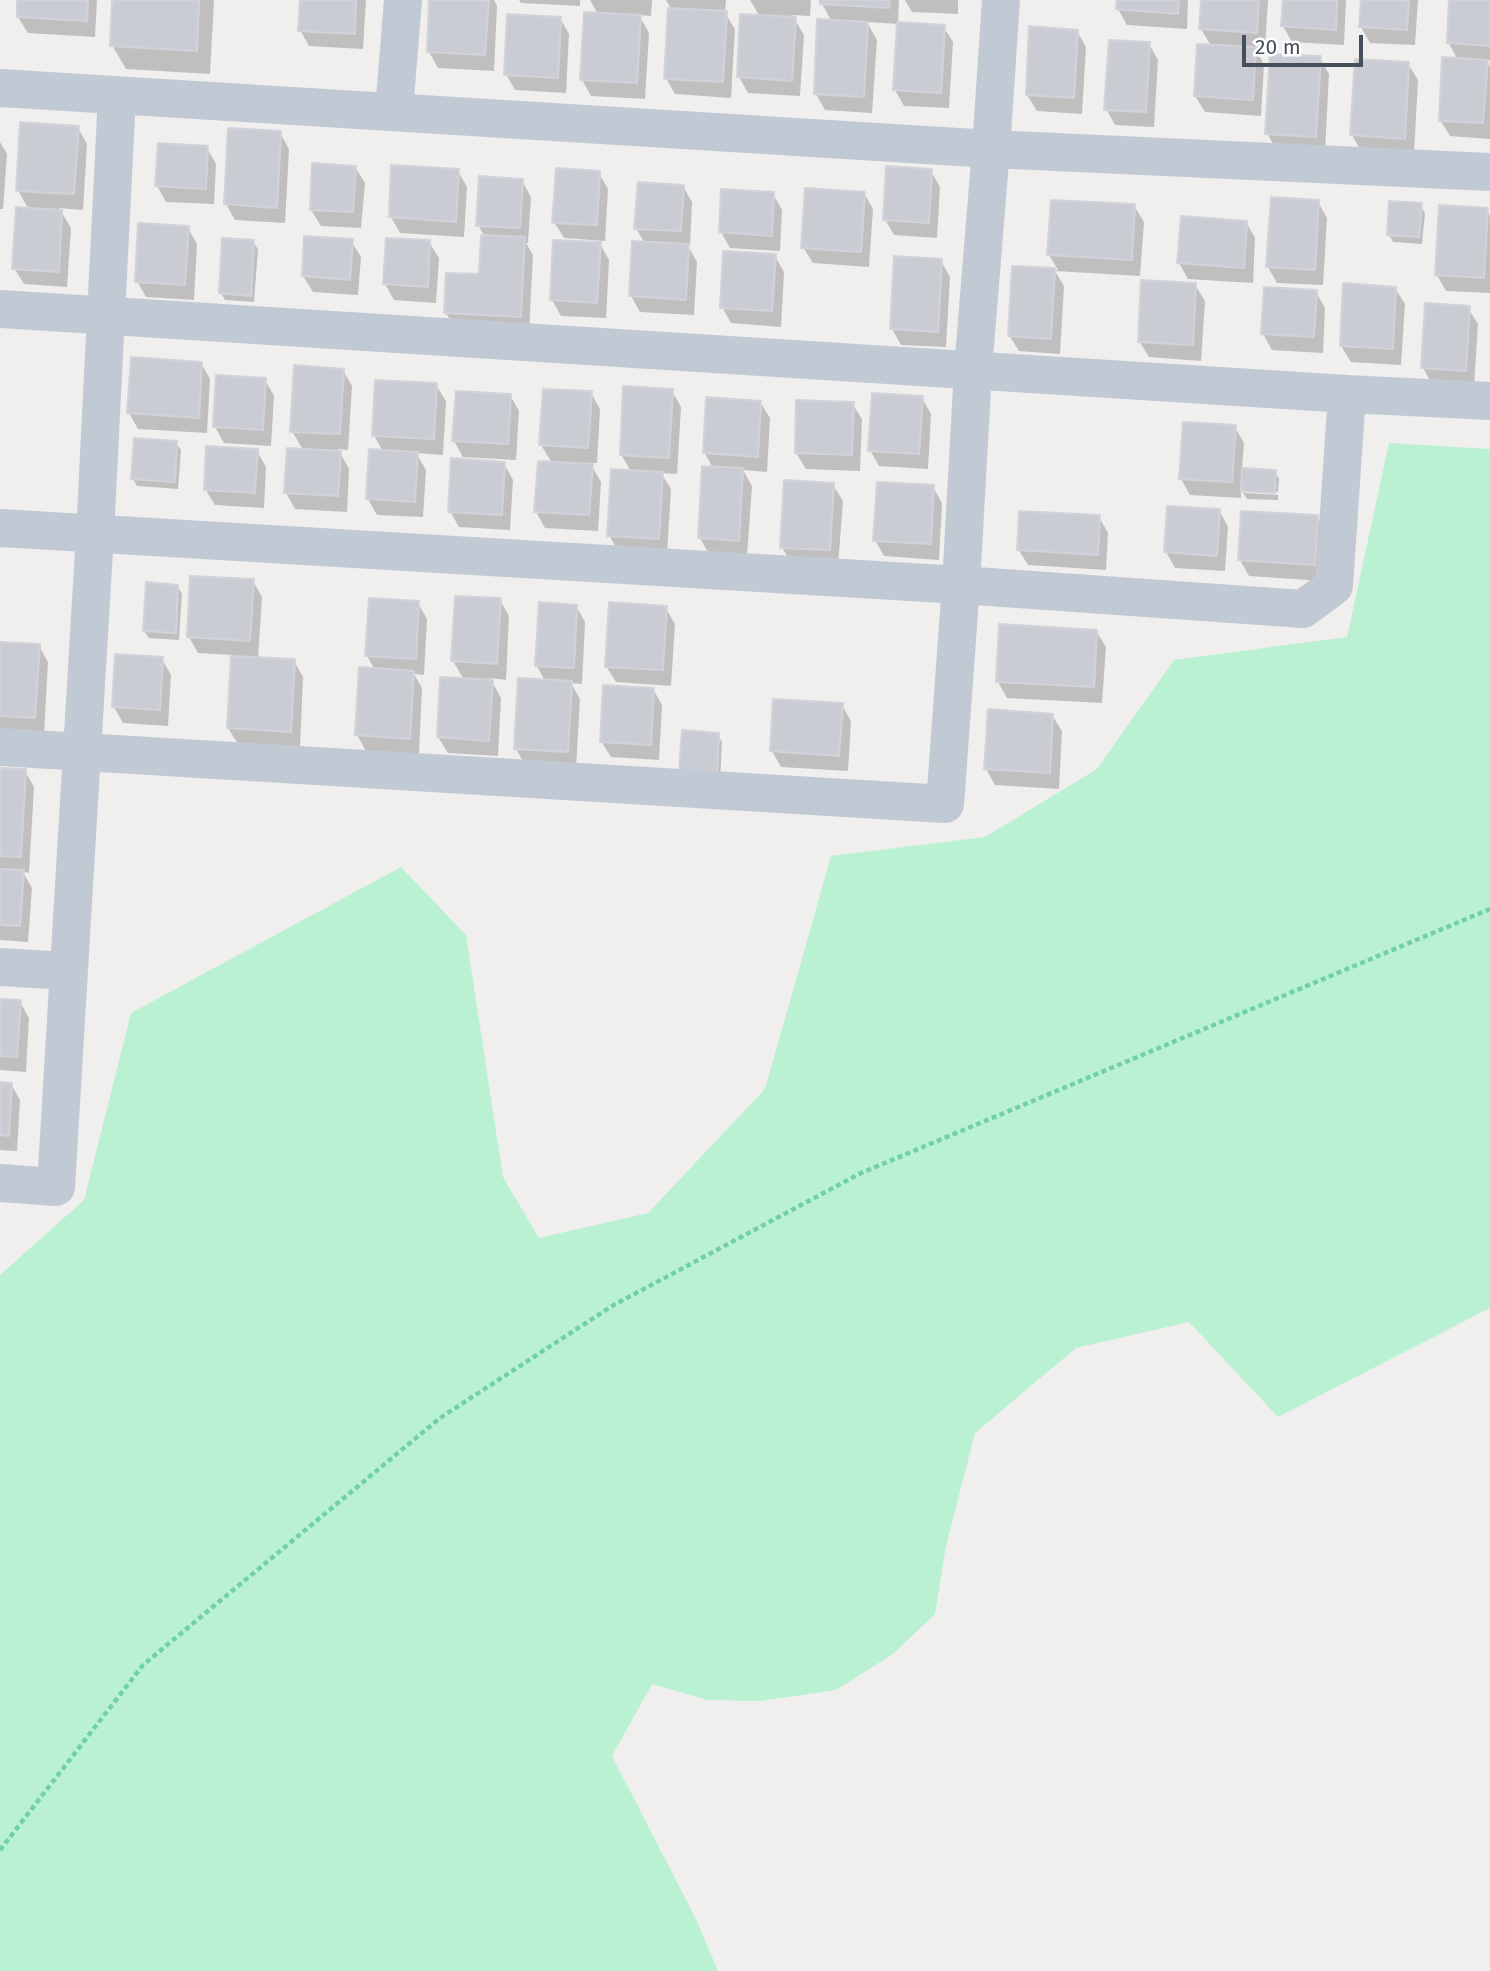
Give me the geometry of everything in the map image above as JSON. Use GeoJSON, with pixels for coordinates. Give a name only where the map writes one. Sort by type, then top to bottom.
{"type":"FeatureCollection","features":[{"type":"Feature","properties":{"kind":"street"},"geometry":{"type":"LineString","coordinates":[[394,111],[403,0]]}},
{"type":"Feature","properties":{"kind":"street"},"geometry":{"type":"LineString","coordinates":[[0,747],[944,804],[1001,0]]}},
{"type":"Feature","properties":{"kind":"street"},"geometry":{"type":"LineString","coordinates":[[0,88],[991,149],[1490,172]]}},
{"type":"Feature","properties":{"kind":"street"},"geometry":{"type":"LineString","coordinates":[[0,1183],[55,1187],[82,752],[117,96]]}},
{"type":"Feature","properties":{"kind":"street"},"geometry":{"type":"LineString","coordinates":[[0,309],[1490,401]]}},
{"type":"Feature","properties":{"kind":"street"},"geometry":{"type":"LineString","coordinates":[[0,528],[961,585],[1303,609],[1334,586],[1348,394]]}},
{"type":"Feature","properties":{"kind":"street"},"geometry":{"type":"LineString","coordinates":[[0,967],[67,971]]}},
{"type":"Feature","properties":{"kind":"path"},"geometry":{"type":"LineString","coordinates":[[0,1850],[143,1665],[440,1418],[612,1306],[862,1173],[1490,909]]}},
{"type":"Feature","properties":{"kind":"green space"},"geometry":{"type":"Polygon","coordinates":[[[1389,443],[1490,449],[1490,1308],[1278,1417],[1189,1322],[1076,1348],[975,1433],[946,1546],[935,1614],[893,1654],[836,1690],[761,1701],[707,1700],[652,1684],[612,1756],[696,1919],[718,1971],[0,1971],[0,1275],[84,1200],[131,1013],[401,867],[466,935],[503,1177],[539,1238],[648,1213],[765,1089],[831,856],[985,837],[1097,769],[1174,660],[1347,637],[1389,443]]]}},
{"type":"Feature","properties":{"kind":"building"},"geometry":{"type":"Polygon","coordinates":[[[17,0],[88,0],[87,21],[17,17],[17,0]]]}},
{"type":"Feature","properties":{"kind":"building"},"geometry":{"type":"Polygon","coordinates":[[[112,0],[199,0],[197,51],[110,46],[112,0]]]}},
{"type":"Feature","properties":{"kind":"building"},"geometry":{"type":"Polygon","coordinates":[[[300,0],[356,0],[355,34],[298,31],[300,0]]]}},
{"type":"Feature","properties":{"kind":"building"},"geometry":{"type":"Polygon","coordinates":[[[429,0],[489,0],[485,55],[427,52],[429,0]]]}},
{"type":"Feature","properties":{"kind":"building"},"geometry":{"type":"Polygon","coordinates":[[[820,0],[890,0],[889,8],[820,4],[820,0]]]}},
{"type":"Feature","properties":{"kind":"building"},"geometry":{"type":"Polygon","coordinates":[[[1117,0],[1179,0],[1178,14],[1116,9],[1117,0]]]}},
{"type":"Feature","properties":{"kind":"building"},"geometry":{"type":"Polygon","coordinates":[[[1201,0],[1259,0],[1257,33],[1199,29],[1201,0]]]}},
{"type":"Feature","properties":{"kind":"building"},"geometry":{"type":"Polygon","coordinates":[[[1283,0],[1337,0],[1336,30],[1281,26],[1283,0]]]}},
{"type":"Feature","properties":{"kind":"building"},"geometry":{"type":"Polygon","coordinates":[[[1361,0],[1409,0],[1407,30],[1359,27],[1361,0]]]}},
{"type":"Feature","properties":{"kind":"building"},"geometry":{"type":"Polygon","coordinates":[[[1449,0],[1490,0],[1490,46],[1447,43],[1449,0]]]}},
{"type":"Feature","properties":{"kind":"building"},"geometry":{"type":"Polygon","coordinates":[[[668,8],[727,11],[723,82],[664,79],[668,8]]]}},
{"type":"Feature","properties":{"kind":"building"},"geometry":{"type":"Polygon","coordinates":[[[584,12],[641,15],[637,83],[580,80],[584,12]]]}},
{"type":"Feature","properties":{"kind":"building"},"geometry":{"type":"Polygon","coordinates":[[[507,14],[561,17],[558,78],[504,75],[507,14]]]}},
{"type":"Feature","properties":{"kind":"building"},"geometry":{"type":"Polygon","coordinates":[[[740,14],[796,17],[792,81],[737,77],[740,14]]]}},
{"type":"Feature","properties":{"kind":"building"},"geometry":{"type":"Polygon","coordinates":[[[817,19],[868,22],[864,97],[814,94],[817,19]]]}},
{"type":"Feature","properties":{"kind":"building"},"geometry":{"type":"Polygon","coordinates":[[[897,22],[945,25],[941,93],[893,90],[897,22]]]}},
{"type":"Feature","properties":{"kind":"building"},"geometry":{"type":"Polygon","coordinates":[[[1029,26],[1078,30],[1074,98],[1026,95],[1029,26]]]}},
{"type":"Feature","properties":{"kind":"building"},"geometry":{"type":"Polygon","coordinates":[[[1109,40],[1150,42],[1146,112],[1104,110],[1109,40]]]}},
{"type":"Feature","properties":{"kind":"building"},"geometry":{"type":"Polygon","coordinates":[[[1197,44],[1256,47],[1253,100],[1194,96],[1197,44]]]}},
{"type":"Feature","properties":{"kind":"building"},"geometry":{"type":"Polygon","coordinates":[[[1270,54],[1321,56],[1316,137],[1265,134],[1270,54]]]}},
{"type":"Feature","properties":{"kind":"building"},"geometry":{"type":"Polygon","coordinates":[[[1442,57],[1488,60],[1483,123],[1439,121],[1442,57]]]}},
{"type":"Feature","properties":{"kind":"building"},"geometry":{"type":"Polygon","coordinates":[[[1355,59],[1409,62],[1405,139],[1350,135],[1355,59]]]}},
{"type":"Feature","properties":{"kind":"building"},"geometry":{"type":"Polygon","coordinates":[[[20,122],[79,126],[74,194],[16,191],[20,122]]]}},
{"type":"Feature","properties":{"kind":"building"},"geometry":{"type":"Polygon","coordinates":[[[228,128],[281,131],[277,208],[224,204],[228,128]]]}},
{"type":"Feature","properties":{"kind":"building"},"geometry":{"type":"Polygon","coordinates":[[[158,143],[208,146],[206,189],[155,186],[158,143]]]}},
{"type":"Feature","properties":{"kind":"building"},"geometry":{"type":"Polygon","coordinates":[[[312,163],[356,166],[353,212],[310,210],[312,163]]]}},
{"type":"Feature","properties":{"kind":"building"},"geometry":{"type":"Polygon","coordinates":[[[391,165],[459,169],[456,222],[389,217],[391,165]]]}},
{"type":"Feature","properties":{"kind":"building"},"geometry":{"type":"Polygon","coordinates":[[[886,166],[932,169],[929,223],[883,220],[886,166]]]}},
{"type":"Feature","properties":{"kind":"building"},"geometry":{"type":"Polygon","coordinates":[[[556,168],[600,171],[597,225],[552,223],[556,168]]]}},
{"type":"Feature","properties":{"kind":"building"},"geometry":{"type":"Polygon","coordinates":[[[479,176],[523,179],[520,228],[476,226],[479,176]]]}},
{"type":"Feature","properties":{"kind":"building"},"geometry":{"type":"Polygon","coordinates":[[[638,182],[684,185],[681,231],[634,229],[638,182]]]}},
{"type":"Feature","properties":{"kind":"building"},"geometry":{"type":"Polygon","coordinates":[[[805,188],[865,192],[861,252],[801,248],[805,188]]]}},
{"type":"Feature","properties":{"kind":"building"},"geometry":{"type":"Polygon","coordinates":[[[721,189],[774,192],[772,236],[719,232],[721,189]]]}},
{"type":"Feature","properties":{"kind":"building"},"geometry":{"type":"Polygon","coordinates":[[[1271,197],[1319,200],[1315,270],[1266,267],[1271,197]]]}},
{"type":"Feature","properties":{"kind":"building"},"geometry":{"type":"Polygon","coordinates":[[[1051,200],[1135,204],[1132,260],[1047,255],[1051,200]]]}},
{"type":"Feature","properties":{"kind":"building"},"geometry":{"type":"Polygon","coordinates":[[[1389,201],[1422,203],[1419,237],[1387,235],[1389,201]]]}},
{"type":"Feature","properties":{"kind":"building"},"geometry":{"type":"Polygon","coordinates":[[[1439,205],[1488,208],[1484,278],[1435,275],[1439,205]]]}},
{"type":"Feature","properties":{"kind":"building"},"geometry":{"type":"Polygon","coordinates":[[[16,207],[62,210],[59,272],[12,269],[16,207]]]}},
{"type":"Feature","properties":{"kind":"building"},"geometry":{"type":"Polygon","coordinates":[[[1181,216],[1247,221],[1244,268],[1177,263],[1181,216]]]}},
{"type":"Feature","properties":{"kind":"building"},"geometry":{"type":"Polygon","coordinates":[[[138,223],[189,226],[185,285],[135,282],[138,223]]]}},
{"type":"Feature","properties":{"kind":"building"},"geometry":{"type":"Polygon","coordinates":[[[481,235],[525,237],[521,317],[444,313],[446,273],[479,274],[481,235]]]}},
{"type":"Feature","properties":{"kind":"building"},"geometry":{"type":"Polygon","coordinates":[[[304,236],[353,239],[350,280],[302,276],[304,236]]]}},
{"type":"Feature","properties":{"kind":"building"},"geometry":{"type":"Polygon","coordinates":[[[222,238],[254,240],[251,296],[219,293],[222,238]]]}},
{"type":"Feature","properties":{"kind":"building"},"geometry":{"type":"Polygon","coordinates":[[[386,238],[430,240],[428,287],[383,284],[386,238]]]}},
{"type":"Feature","properties":{"kind":"building"},"geometry":{"type":"Polygon","coordinates":[[[553,240],[601,242],[597,303],[550,300],[553,240]]]}},
{"type":"Feature","properties":{"kind":"building"},"geometry":{"type":"Polygon","coordinates":[[[632,241],[689,244],[686,300],[629,296],[632,241]]]}},
{"type":"Feature","properties":{"kind":"building"},"geometry":{"type":"Polygon","coordinates":[[[723,251],[776,254],[772,311],[720,308],[723,251]]]}},
{"type":"Feature","properties":{"kind":"building"},"geometry":{"type":"Polygon","coordinates":[[[894,256],[942,259],[938,332],[890,329],[894,256]]]}},
{"type":"Feature","properties":{"kind":"building"},"geometry":{"type":"Polygon","coordinates":[[[1012,266],[1055,268],[1051,339],[1008,336],[1012,266]]]}},
{"type":"Feature","properties":{"kind":"building"},"geometry":{"type":"Polygon","coordinates":[[[1141,280],[1196,283],[1193,345],[1138,342],[1141,280]]]}},
{"type":"Feature","properties":{"kind":"building"},"geometry":{"type":"Polygon","coordinates":[[[1343,283],[1396,287],[1393,349],[1340,346],[1343,283]]]}},
{"type":"Feature","properties":{"kind":"building"},"geometry":{"type":"Polygon","coordinates":[[[1264,287],[1317,290],[1314,337],[1261,334],[1264,287]]]}},
{"type":"Feature","properties":{"kind":"building"},"geometry":{"type":"Polygon","coordinates":[[[1425,303],[1470,306],[1466,371],[1421,368],[1425,303]]]}},
{"type":"Feature","properties":{"kind":"building"},"geometry":{"type":"Polygon","coordinates":[[[131,357],[202,362],[199,418],[127,413],[131,357]]]}},
{"type":"Feature","properties":{"kind":"building"},"geometry":{"type":"Polygon","coordinates":[[[294,365],[344,369],[340,434],[290,432],[294,365]]]}},
{"type":"Feature","properties":{"kind":"building"},"geometry":{"type":"Polygon","coordinates":[[[216,375],[266,378],[263,430],[213,427],[216,375]]]}},
{"type":"Feature","properties":{"kind":"building"},"geometry":{"type":"Polygon","coordinates":[[[375,380],[437,383],[434,439],[372,436],[375,380]]]}},
{"type":"Feature","properties":{"kind":"building"},"geometry":{"type":"Polygon","coordinates":[[[623,386],[673,389],[669,458],[620,455],[623,386]]]}},
{"type":"Feature","properties":{"kind":"building"},"geometry":{"type":"Polygon","coordinates":[[[543,389],[592,391],[588,448],[539,445],[543,389]]]}},
{"type":"Feature","properties":{"kind":"building"},"geometry":{"type":"Polygon","coordinates":[[[456,391],[511,394],[508,444],[452,441],[456,391]]]}},
{"type":"Feature","properties":{"kind":"building"},"geometry":{"type":"Polygon","coordinates":[[[872,393],[923,396],[919,454],[868,451],[872,393]]]}},
{"type":"Feature","properties":{"kind":"building"},"geometry":{"type":"Polygon","coordinates":[[[706,397],[761,401],[758,457],[703,453],[706,397]]]}},
{"type":"Feature","properties":{"kind":"building"},"geometry":{"type":"Polygon","coordinates":[[[796,400],[854,402],[852,455],[795,453],[796,400]]]}},
{"type":"Feature","properties":{"kind":"building"},"geometry":{"type":"Polygon","coordinates":[[[1183,422],[1236,425],[1232,482],[1179,479],[1183,422]]]}},
{"type":"Feature","properties":{"kind":"building"},"geometry":{"type":"Polygon","coordinates":[[[134,438],[177,441],[175,482],[131,479],[134,438]]]}},
{"type":"Feature","properties":{"kind":"building"},"geometry":{"type":"Polygon","coordinates":[[[206,446],[258,449],[255,493],[204,490],[206,446]]]}},
{"type":"Feature","properties":{"kind":"building"},"geometry":{"type":"Polygon","coordinates":[[[287,448],[341,451],[338,496],[284,493],[287,448]]]}},
{"type":"Feature","properties":{"kind":"building"},"geometry":{"type":"Polygon","coordinates":[[[369,449],[418,452],[415,502],[366,499],[369,449]]]}},
{"type":"Feature","properties":{"kind":"building"},"geometry":{"type":"Polygon","coordinates":[[[451,458],[505,462],[502,515],[448,512],[451,458]]]}},
{"type":"Feature","properties":{"kind":"building"},"geometry":{"type":"Polygon","coordinates":[[[538,461],[593,464],[589,515],[534,512],[538,461]]]}},
{"type":"Feature","properties":{"kind":"building"},"geometry":{"type":"Polygon","coordinates":[[[702,466],[743,468],[739,541],[698,538],[702,466]]]}},
{"type":"Feature","properties":{"kind":"building"},"geometry":{"type":"Polygon","coordinates":[[[1242,468],[1276,470],[1275,493],[1241,491],[1242,468]]]}},
{"type":"Feature","properties":{"kind":"building"},"geometry":{"type":"Polygon","coordinates":[[[611,469],[663,472],[659,539],[607,536],[611,469]]]}},
{"type":"Feature","properties":{"kind":"building"},"geometry":{"type":"Polygon","coordinates":[[[784,480],[834,483],[830,550],[780,548],[784,480]]]}},
{"type":"Feature","properties":{"kind":"building"},"geometry":{"type":"Polygon","coordinates":[[[877,482],[934,485],[931,544],[873,541],[877,482]]]}},
{"type":"Feature","properties":{"kind":"building"},"geometry":{"type":"Polygon","coordinates":[[[1167,506],[1220,509],[1217,556],[1164,552],[1167,506]]]}},
{"type":"Feature","properties":{"kind":"building"},"geometry":{"type":"Polygon","coordinates":[[[1019,511],[1100,515],[1098,555],[1017,550],[1019,511]]]}},
{"type":"Feature","properties":{"kind":"building"},"geometry":{"type":"Polygon","coordinates":[[[1241,511],[1318,515],[1315,565],[1238,560],[1241,511]]]}},
{"type":"Feature","properties":{"kind":"building"},"geometry":{"type":"Polygon","coordinates":[[[190,576],[254,579],[250,641],[187,637],[190,576]]]}},
{"type":"Feature","properties":{"kind":"building"},"geometry":{"type":"Polygon","coordinates":[[[146,582],[178,585],[176,633],[143,631],[146,582]]]}},
{"type":"Feature","properties":{"kind":"building"},"geometry":{"type":"Polygon","coordinates":[[[455,596],[501,598],[497,664],[451,661],[455,596]]]}},
{"type":"Feature","properties":{"kind":"building"},"geometry":{"type":"Polygon","coordinates":[[[369,598],[419,601],[416,659],[365,656],[369,598]]]}},
{"type":"Feature","properties":{"kind":"building"},"geometry":{"type":"Polygon","coordinates":[[[539,602],[577,605],[574,668],[535,666],[539,602]]]}},
{"type":"Feature","properties":{"kind":"building"},"geometry":{"type":"Polygon","coordinates":[[[609,602],[667,606],[663,670],[605,667],[609,602]]]}},
{"type":"Feature","properties":{"kind":"building"},"geometry":{"type":"Polygon","coordinates":[[[999,624],[1097,630],[1094,687],[996,682],[999,624]]]}},
{"type":"Feature","properties":{"kind":"building"},"geometry":{"type":"Polygon","coordinates":[[[0,642],[40,644],[35,718],[0,716],[0,642]]]}},
{"type":"Feature","properties":{"kind":"building"},"geometry":{"type":"Polygon","coordinates":[[[115,654],[163,657],[160,710],[112,707],[115,654]]]}},
{"type":"Feature","properties":{"kind":"building"},"geometry":{"type":"Polygon","coordinates":[[[231,656],[295,659],[291,732],[227,728],[231,656]]]}},
{"type":"Feature","properties":{"kind":"building"},"geometry":{"type":"Polygon","coordinates":[[[359,667],[414,671],[410,739],[355,735],[359,667]]]}},
{"type":"Feature","properties":{"kind":"building"},"geometry":{"type":"Polygon","coordinates":[[[440,677],[493,680],[489,741],[437,737],[440,677]]]}},
{"type":"Feature","properties":{"kind":"building"},"geometry":{"type":"Polygon","coordinates":[[[518,678],[572,681],[568,752],[514,749],[518,678]]]}},
{"type":"Feature","properties":{"kind":"building"},"geometry":{"type":"Polygon","coordinates":[[[603,685],[654,688],[651,745],[600,742],[603,685]]]}},
{"type":"Feature","properties":{"kind":"building"},"geometry":{"type":"Polygon","coordinates":[[[773,699],[843,703],[839,756],[770,751],[773,699]]]}},
{"type":"Feature","properties":{"kind":"building"},"geometry":{"type":"Polygon","coordinates":[[[988,709],[1053,714],[1050,773],[984,769],[988,709]]]}},
{"type":"Feature","properties":{"kind":"building"},"geometry":{"type":"Polygon","coordinates":[[[682,730],[719,733],[717,775],[679,772],[682,730]]]}},
{"type":"Feature","properties":{"kind":"building"},"geometry":{"type":"Polygon","coordinates":[[[0,768],[26,769],[21,857],[0,856],[0,768]]]}},
{"type":"Feature","properties":{"kind":"building"},"geometry":{"type":"Polygon","coordinates":[[[0,869],[24,870],[20,926],[0,925],[0,869]]]}},
{"type":"Feature","properties":{"kind":"building"},"geometry":{"type":"Polygon","coordinates":[[[0,999],[21,1000],[17,1057],[0,1056],[0,999]]]}},
{"type":"Feature","properties":{"kind":"building"},"geometry":{"type":"Polygon","coordinates":[[[0,1082],[12,1083],[9,1136],[0,1135],[0,1082]]]}}]}
